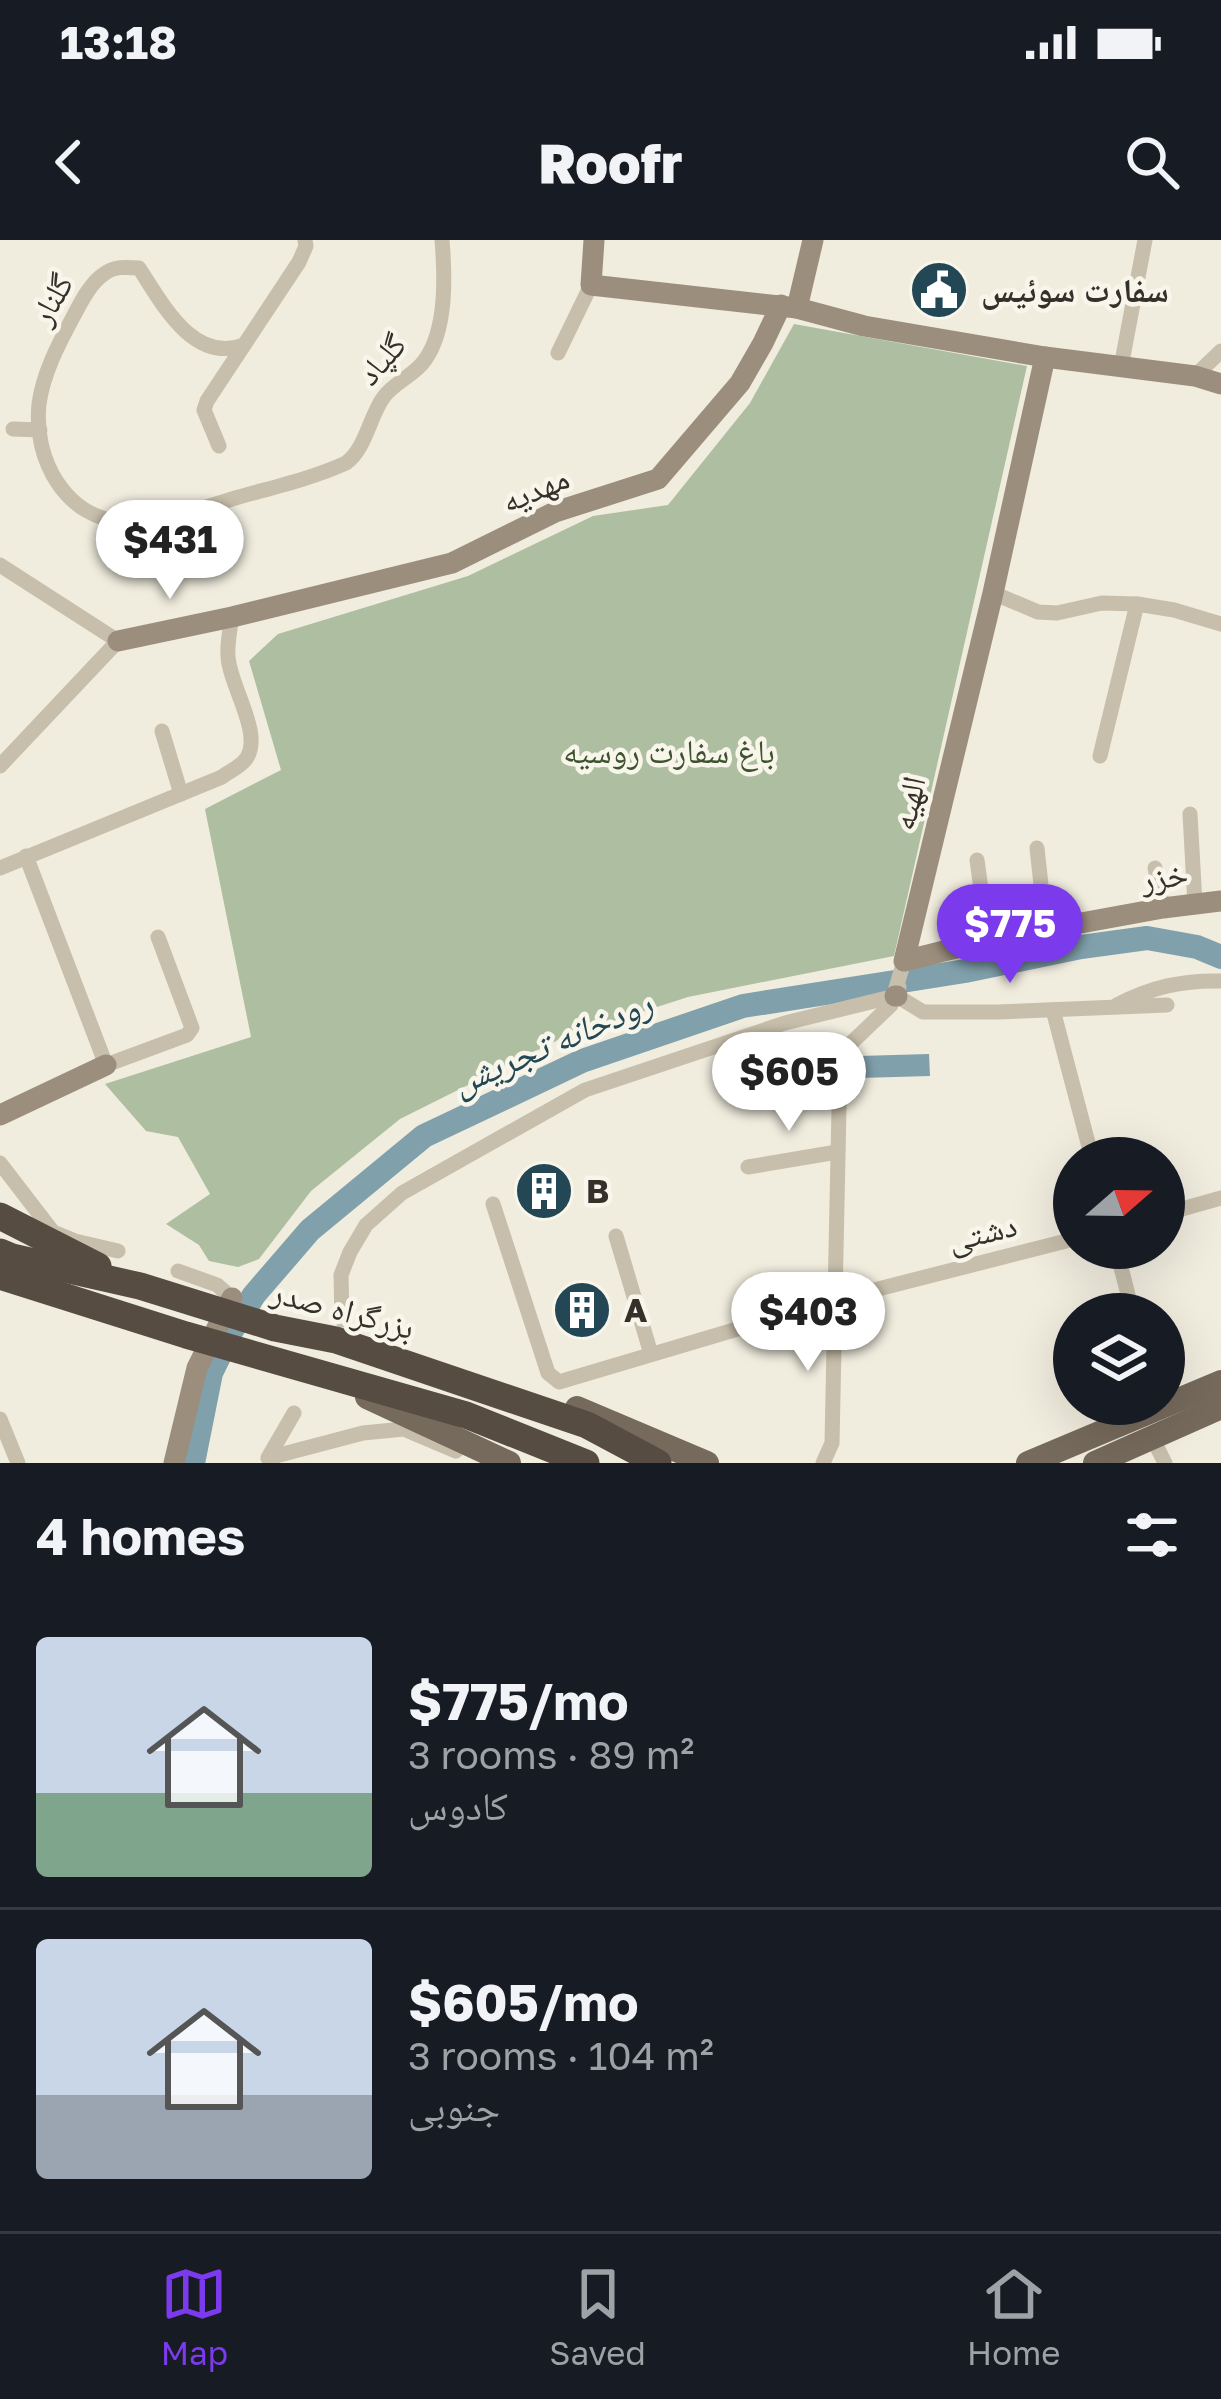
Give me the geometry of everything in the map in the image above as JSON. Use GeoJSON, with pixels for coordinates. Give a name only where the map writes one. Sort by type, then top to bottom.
{"type":"FeatureCollection","features":[{"type":"Feature","properties":{"kind":"highway"},"geometry":{"type":"LineString","coordinates":[[0,1216],[140,1286]]}},
{"type":"Feature","properties":{"kind":"highway"},"geometry":{"type":"LineString","coordinates":[[0,1235],[109,1288],[534,1415],[647,1463]]}},
{"type":"Feature","properties":{"kind":"highway","name":"بزرگراه صدر"},"geometry":{"type":"LineString","coordinates":[[0,1252],[220,1304],[275,1328],[374,1352],[587,1425],[658,1463]]}},
{"type":"Feature","properties":{"kind":"highway"},"geometry":{"type":"LineString","coordinates":[[0,1276],[466,1415],[586,1463]]}},
{"type":"Feature","properties":{"kind":"highway"},"geometry":{"type":"LineString","coordinates":[[0,1294],[367,1397],[570,1463]]}},
{"type":"Feature","properties":{"kind":"main road"},"geometry":{"type":"LineString","coordinates":[[374,1352],[474,1372],[591,1413],[707,1463]]}},
{"type":"Feature","properties":{"kind":"main road"},"geometry":{"type":"LineString","coordinates":[[1185,1396],[1221,1382]]}},
{"type":"Feature","properties":{"kind":"main road"},"geometry":{"type":"LineString","coordinates":[[367,1397],[508,1463]]}},
{"type":"Feature","properties":{"kind":"main road"},"geometry":{"type":"LineString","coordinates":[[1095,1463],[1221,1407]]}},
{"type":"Feature","properties":{"kind":"main road"},"geometry":{"type":"LineString","coordinates":[[1028,1463],[1116,1425]]}},
{"type":"Feature","properties":{"kind":"street"},"geometry":{"type":"LineString","coordinates":[[219,446],[204,410],[207,401],[299,262],[305,240]]}},
{"type":"Feature","properties":{"kind":"street","name":"گلپاد"},"geometry":{"type":"LineString","coordinates":[[93,516],[129,523],[175,516],[352,458],[383,397],[422,364],[431,349],[440,311],[442,240]]}},
{"type":"Feature","properties":{"kind":"street"},"geometry":{"type":"LineString","coordinates":[[558,353],[591,285],[594,240]]}},
{"type":"Feature","properties":{"kind":"street","name":"مهدیه"},"geometry":{"type":"LineString","coordinates":[[118,641],[452,563],[555,512],[658,478],[740,382],[789,307],[813,240]]}},
{"type":"Feature","properties":{"kind":"street"},"geometry":{"type":"LineString","coordinates":[[1121,367],[1145,240]]}},
{"type":"Feature","properties":{"kind":"street","name":"گلنار"},"geometry":{"type":"LineString","coordinates":[[93,516],[62,491],[46,457],[38,408],[47,372],[96,281],[107,272],[139,268],[188,334],[224,349],[244,345]]}},
{"type":"Feature","properties":{"kind":"street"},"geometry":{"type":"LineString","coordinates":[[591,285],[789,307],[865,326],[1195,376],[1221,384]]}},
{"type":"Feature","properties":{"kind":"street"},"geometry":{"type":"LineString","coordinates":[[1195,376],[1221,351]]}},
{"type":"Feature","properties":{"kind":"street","name":"الهیه"},"geometry":{"type":"LineString","coordinates":[[823,1463],[832,1443],[840,1060],[896,996],[1046,357]]}},
{"type":"Feature","properties":{"kind":"street"},"geometry":{"type":"LineString","coordinates":[[13,429],[40,430]]}},
{"type":"Feature","properties":{"kind":"street"},"geometry":{"type":"LineString","coordinates":[[0,565],[118,641],[0,766]]}},
{"type":"Feature","properties":{"kind":"street"},"geometry":{"type":"LineString","coordinates":[[993,593],[1038,612],[1057,613],[1102,603],[1137,604],[1221,624]]}},
{"type":"Feature","properties":{"kind":"street"},"geometry":{"type":"LineString","coordinates":[[1100,756],[1137,604]]}},
{"type":"Feature","properties":{"kind":"street"},"geometry":{"type":"LineString","coordinates":[[0,868],[222,777],[249,755],[250,732],[227,658],[232,617]]}},
{"type":"Feature","properties":{"kind":"street"},"geometry":{"type":"LineString","coordinates":[[162,731],[181,794]]}},
{"type":"Feature","properties":{"kind":"street"},"geometry":{"type":"LineString","coordinates":[[1190,814],[1195,904]]}},
{"type":"Feature","properties":{"kind":"street"},"geometry":{"type":"LineString","coordinates":[[1037,848],[1046,931]]}},
{"type":"Feature","properties":{"kind":"street"},"geometry":{"type":"LineString","coordinates":[[26,856],[106,1065]]}},
{"type":"Feature","properties":{"kind":"street"},"geometry":{"type":"LineString","coordinates":[[977,860],[988,940]]}},
{"type":"Feature","properties":{"kind":"street"},"geometry":{"type":"LineString","coordinates":[[1155,868],[1163,908]]}},
{"type":"Feature","properties":{"kind":"street","name":"خزر"},"geometry":{"type":"LineString","coordinates":[[905,961],[988,940],[1221,901]]}},
{"type":"Feature","properties":{"kind":"street"},"geometry":{"type":"LineString","coordinates":[[0,1115],[106,1065],[187,1035],[192,1028],[158,937]]}},
{"type":"Feature","properties":{"kind":"street"},"geometry":{"type":"LineString","coordinates":[[1114,1007],[1166,984],[1221,981]]}},
{"type":"Feature","properties":{"kind":"street"},"geometry":{"type":"LineString","coordinates":[[342,1320],[341,1275],[366,1225],[402,1193],[585,1090],[785,1023],[896,996],[923,1012]]}},
{"type":"Feature","properties":{"kind":"street"},"geometry":{"type":"LineString","coordinates":[[877,1019],[923,1012],[1167,1005]]}},
{"type":"Feature","properties":{"kind":"street"},"geometry":{"type":"LineString","coordinates":[[1053,1010],[1086,1137]]}},
{"type":"Feature","properties":{"kind":"street"},"geometry":{"type":"LineString","coordinates":[[748,1167],[837,1152]]}},
{"type":"Feature","properties":{"kind":"street"},"geometry":{"type":"LineString","coordinates":[[0,1163],[53,1232],[118,1250]]}},
{"type":"Feature","properties":{"kind":"street"},"geometry":{"type":"LineString","coordinates":[[1185,1208],[1221,1198]]}},
{"type":"Feature","properties":{"kind":"street","name":"دشتی"},"geometry":{"type":"LineString","coordinates":[[493,1204],[548,1373],[559,1382],[836,1300],[1053,1244]]}},
{"type":"Feature","properties":{"kind":"street"},"geometry":{"type":"LineString","coordinates":[[616,1236],[651,1354]]}},
{"type":"Feature","properties":{"kind":"street"},"geometry":{"type":"LineString","coordinates":[[174,1463],[197,1368],[220,1304],[217,1285],[178,1271]]}},
{"type":"Feature","properties":{"kind":"street"},"geometry":{"type":"LineString","coordinates":[[266,1460],[293,1413]]}},
{"type":"Feature","properties":{"kind":"street"},"geometry":{"type":"LineString","coordinates":[[0,1419],[18,1463]]}},
{"type":"Feature","properties":{"kind":"street"},"geometry":{"type":"LineString","coordinates":[[266,1460],[363,1433],[404,1429],[469,1456]]}},
{"type":"Feature","properties":{"kind":"street"},"geometry":{"type":"LineString","coordinates":[[1153,1439],[1166,1463]]}},
{"type":"Feature","properties":{"kind":"green space","name":"باغ سفارت روسیه"},"geometry":{"type":"Polygon","coordinates":[[[794,324],[1027,366],[894,956],[688,997],[564,1037],[400,1119],[311,1191],[259,1259],[238,1267],[209,1261],[199,1245],[166,1224],[210,1194],[178,1137],[146,1131],[105,1084],[251,1037],[205,809],[281,770],[249,661],[278,634],[468,576],[593,516],[668,505],[750,403],[794,324]]]}},
{"type":"Feature","properties":{"kind":"water"},"geometry":{"type":"Polygon","coordinates":[[[929,1054],[930,1076],[860,1078],[859,1056],[929,1054]]]}},
{"type":"Feature","properties":{"kind":"waterway","name":"رودخانه تجریش"},"geometry":{"type":"LineString","coordinates":[[193,1463],[211,1373],[254,1295],[310,1230],[424,1136],[582,1061],[743,1006],[1147,938],[1197,947],[1221,957]]}},
{"type":"Feature","properties":{"kind":"place","name":"سفارت سوئیس"},"geometry":{"type":"Point","coordinates":[939,290]}},
{"type":"Feature","properties":{"kind":"place","name":"B"},"geometry":{"type":"Point","coordinates":[544,1191]}},
{"type":"Feature","properties":{"kind":"place","name":"A"},"geometry":{"type":"Point","coordinates":[582,1310]}}]}
